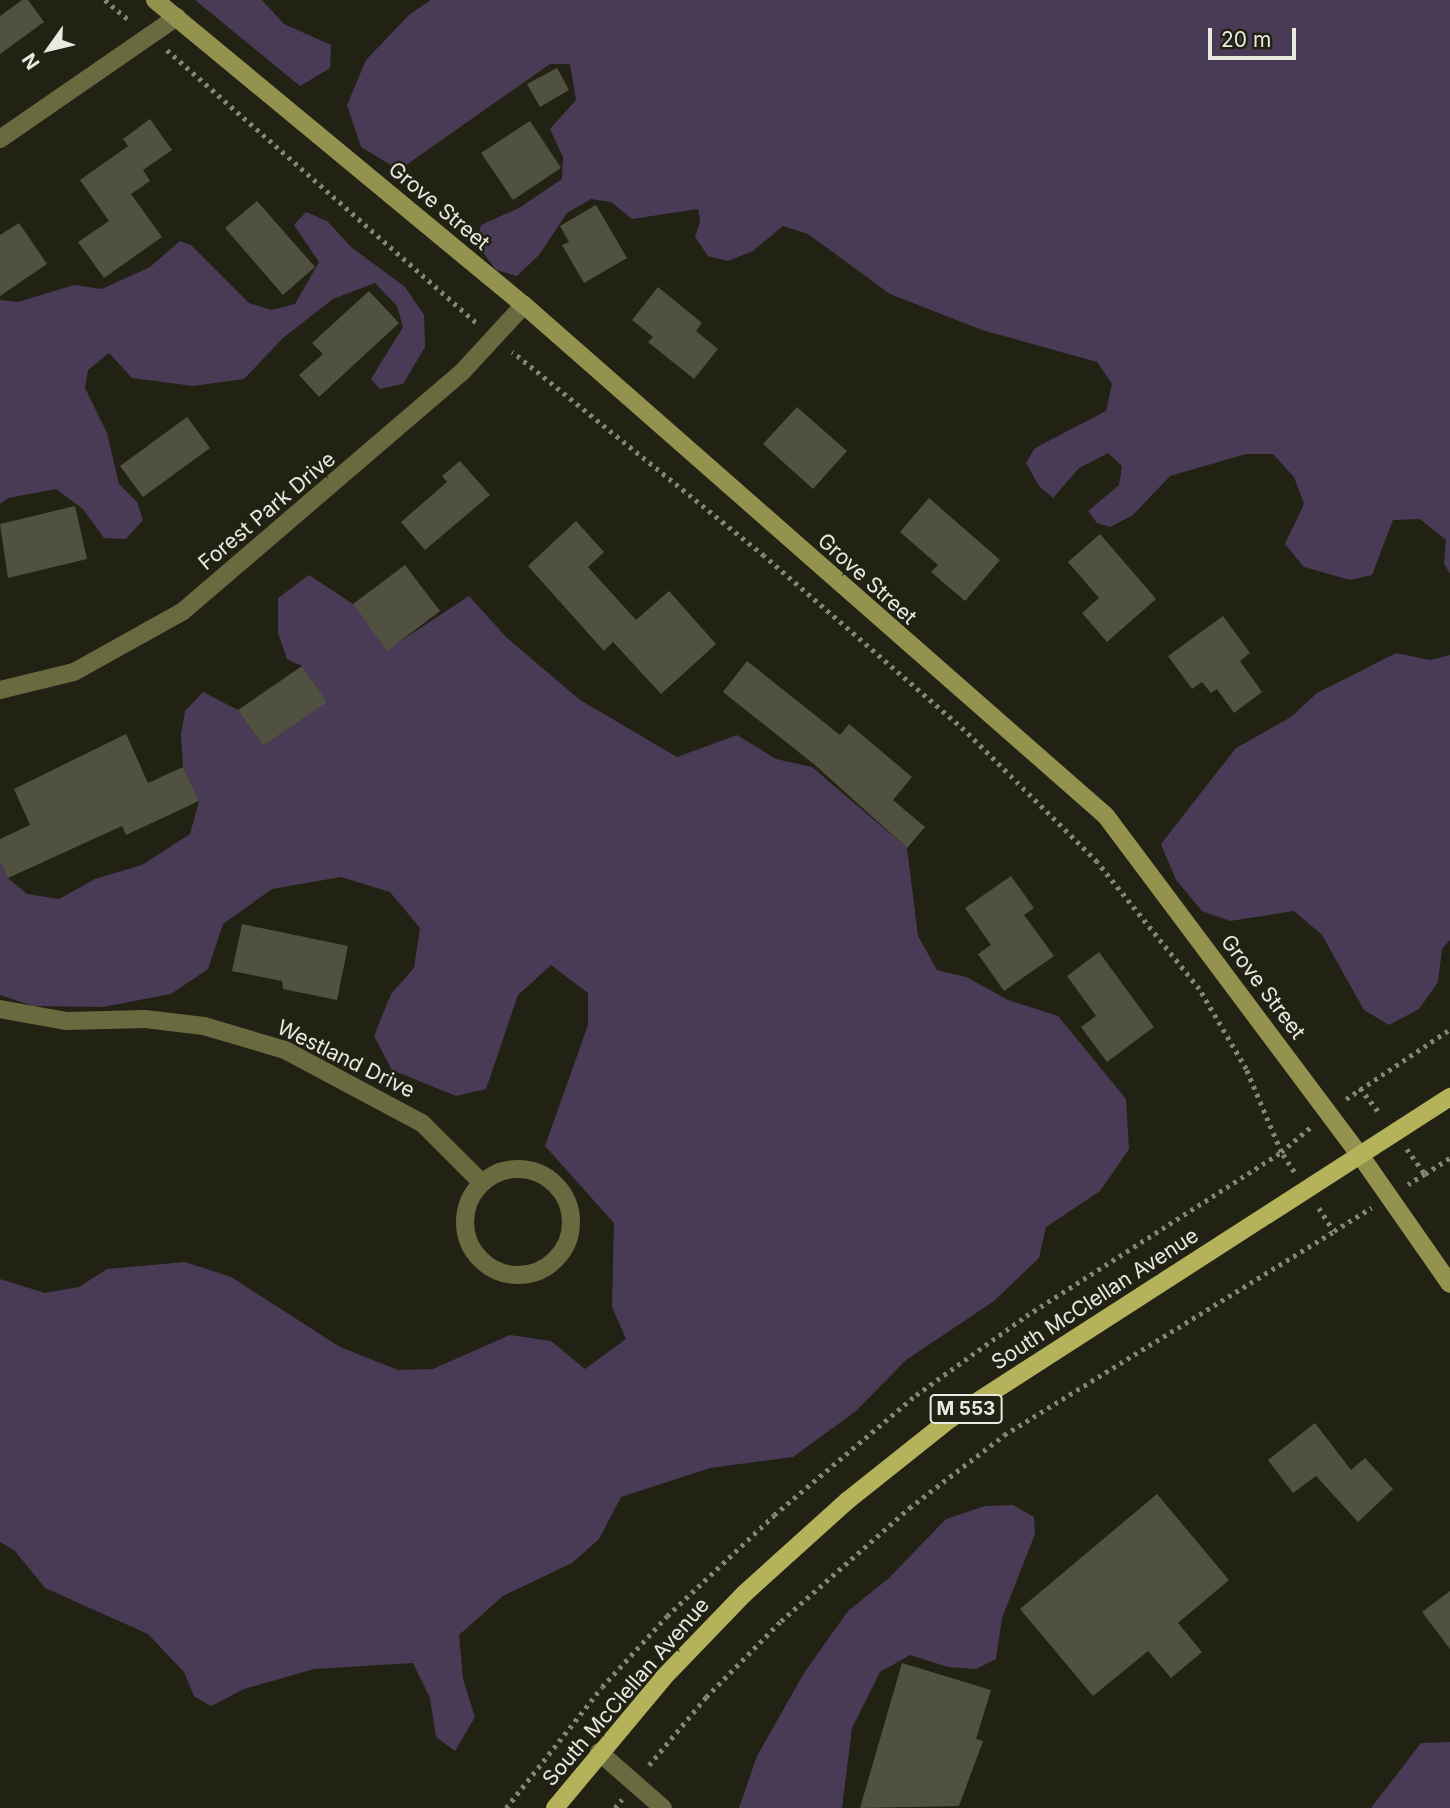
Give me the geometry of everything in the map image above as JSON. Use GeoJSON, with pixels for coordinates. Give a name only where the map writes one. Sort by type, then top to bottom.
{"type":"FeatureCollection","features":[{"type":"Feature","properties":{"kind":"main road","name":"Grove Street"},"geometry":{"type":"LineString","coordinates":[[155,0],[524,305],[1106,816],[1360,1155],[1450,1284]]}},
{"type":"Feature","properties":{"kind":"main road","name":"South McClellan Avenue"},"geometry":{"type":"LineString","coordinates":[[555,1808],[600,1752],[744,1594],[847,1502],[950,1419],[1450,1097]]}},
{"type":"Feature","properties":{"kind":"street"},"geometry":{"type":"LineString","coordinates":[[0,139],[177,17]]}},
{"type":"Feature","properties":{"kind":"street","name":"Forest Park Drive"},"geometry":{"type":"LineString","coordinates":[[0,690],[74,672],[182,611],[285,527],[463,371],[524,305]]}},
{"type":"Feature","properties":{"kind":"street","name":"Westland Drive"},"geometry":{"type":"LineString","coordinates":[[0,1009],[67,1021],[145,1020],[204,1026],[285,1050],[422,1123],[481,1182]]}},
{"type":"Feature","properties":{"kind":"street"},"geometry":{"type":"LineString","coordinates":[[520,1168],[541,1172],[558,1185],[569,1203],[572,1224],[568,1244],[555,1261],[537,1272],[517,1276],[496,1271],[479,1258],[468,1241],[465,1220],[469,1199],[481,1182],[499,1171],[520,1168]]}},
{"type":"Feature","properties":{"kind":"street"},"geometry":{"type":"LineString","coordinates":[[600,1752],[663,1808]]}},
{"type":"Feature","properties":{"kind":"path"},"geometry":{"type":"LineString","coordinates":[[105,0],[440,287],[493,339],[527,361],[764,556],[964,730],[1097,862],[1199,989],[1245,1069],[1281,1152]]}},
{"type":"Feature","properties":{"kind":"path"},"geometry":{"type":"LineString","coordinates":[[1360,1088],[1450,1029]]}},
{"type":"Feature","properties":{"kind":"path"},"geometry":{"type":"LineString","coordinates":[[1425,1174],[1450,1158]]}},
{"type":"Feature","properties":{"kind":"path"},"geometry":{"type":"LineString","coordinates":[[615,1808],[706,1697],[781,1621],[909,1508],[1004,1435],[1334,1231]]}},
{"type":"Feature","properties":{"kind":"shaded area"},"geometry":{"type":"Polygon","coordinates":[[[195,0],[262,0],[284,24],[331,45],[330,68],[300,86],[195,0]]]}},
{"type":"Feature","properties":{"kind":"shaded area"},"geometry":{"type":"Polygon","coordinates":[[[431,0],[1450,0],[1450,574],[1444,563],[1446,540],[1420,519],[1393,520],[1372,575],[1350,580],[1304,567],[1285,544],[1304,504],[1294,477],[1273,454],[1246,454],[1170,476],[1133,515],[1110,527],[1097,523],[1088,511],[1119,485],[1122,466],[1108,453],[1079,468],[1053,498],[1039,486],[1026,463],[1035,448],[1106,411],[1112,384],[1097,362],[982,330],[890,294],[808,234],[783,226],[753,251],[728,261],[708,256],[695,237],[700,222],[698,209],[632,219],[611,202],[591,199],[567,213],[539,255],[517,276],[496,270],[476,243],[481,225],[519,208],[562,179],[563,157],[550,129],[576,100],[570,64],[550,64],[399,170],[361,147],[347,105],[366,60],[410,14],[431,0]]]}},
{"type":"Feature","properties":{"kind":"shaded area"},"geometry":{"type":"Polygon","coordinates":[[[306,212],[327,221],[351,247],[405,287],[424,315],[425,347],[403,384],[380,389],[371,379],[403,327],[397,306],[375,283],[333,299],[283,338],[244,379],[193,386],[132,378],[109,353],[88,370],[85,388],[107,433],[119,484],[137,502],[143,520],[126,539],[104,538],[83,509],[56,489],[8,498],[0,504],[0,300],[18,302],[74,285],[102,289],[150,267],[180,241],[191,245],[249,303],[271,310],[295,304],[319,262],[294,225],[306,212]]]}},
{"type":"Feature","properties":{"kind":"shaded area"},"geometry":{"type":"Polygon","coordinates":[[[309,575],[353,604],[387,650],[469,596],[507,638],[580,700],[677,757],[737,735],[776,759],[812,767],[907,848],[918,936],[937,970],[966,977],[1008,1000],[1058,1016],[1126,1099],[1129,1149],[1100,1191],[1046,1227],[1039,1258],[994,1301],[906,1360],[856,1411],[793,1457],[710,1468],[621,1497],[599,1539],[572,1563],[503,1596],[459,1635],[463,1679],[475,1717],[455,1751],[436,1737],[430,1698],[413,1663],[314,1669],[244,1689],[211,1706],[194,1696],[184,1672],[148,1634],[45,1588],[15,1551],[0,1542],[0,1279],[45,1293],[79,1287],[107,1269],[185,1262],[231,1277],[340,1347],[398,1370],[433,1369],[510,1335],[551,1341],[585,1369],[626,1339],[612,1307],[614,1223],[545,1146],[588,1025],[588,993],[551,965],[518,995],[486,1089],[456,1096],[392,1070],[374,1036],[391,994],[414,968],[420,928],[390,892],[341,877],[272,889],[223,924],[208,969],[171,994],[103,1007],[33,1006],[0,995],[0,862],[8,878],[27,894],[59,899],[95,879],[142,865],[190,834],[199,801],[183,767],[181,735],[185,711],[203,692],[238,710],[263,746],[326,702],[302,666],[287,659],[278,633],[278,598],[309,575]]]}},
{"type":"Feature","properties":{"kind":"shaded area"},"geometry":{"type":"Polygon","coordinates":[[[1396,653],[1430,660],[1450,655],[1450,940],[1442,949],[1438,982],[1419,1009],[1389,1025],[1364,1010],[1322,935],[1294,911],[1230,921],[1202,911],[1176,880],[1161,844],[1236,748],[1291,717],[1317,693],[1396,653]]]}},
{"type":"Feature","properties":{"kind":"shaded area"},"geometry":{"type":"Polygon","coordinates":[[[1013,1505],[1034,1517],[1035,1534],[1002,1618],[996,1659],[976,1669],[948,1667],[910,1655],[880,1672],[852,1728],[842,1808],[739,1808],[757,1756],[804,1673],[848,1611],[889,1578],[946,1519],[985,1506],[1013,1505]]]}},
{"type":"Feature","properties":{"kind":"shaded area"},"geometry":{"type":"Polygon","coordinates":[[[1450,1742],[1450,1808],[1371,1808],[1421,1743],[1450,1742]]]}},
{"type":"Feature","properties":{"kind":"building"},"geometry":{"type":"Polygon","coordinates":[[[22,0],[28,0],[44,22],[0,54],[0,16],[22,0]]]}},
{"type":"Feature","properties":{"kind":"building"},"geometry":{"type":"Polygon","coordinates":[[[557,68],[569,90],[540,107],[527,84],[557,68]]]}},
{"type":"Feature","properties":{"kind":"building"},"geometry":{"type":"Polygon","coordinates":[[[150,119],[172,150],[143,170],[150,181],[131,194],[162,237],[104,278],[78,242],[109,221],[80,180],[128,146],[123,139],[150,119]]]}},
{"type":"Feature","properties":{"kind":"building"},"geometry":{"type":"Polygon","coordinates":[[[530,121],[561,168],[513,200],[481,153],[530,121]]]}},
{"type":"Feature","properties":{"kind":"building"},"geometry":{"type":"Polygon","coordinates":[[[257,201],[315,267],[283,295],[225,228],[257,201]]]}},
{"type":"Feature","properties":{"kind":"building"},"geometry":{"type":"Polygon","coordinates":[[[596,205],[627,258],[584,283],[562,245],[569,242],[560,226],[596,205]]]}},
{"type":"Feature","properties":{"kind":"building"},"geometry":{"type":"Polygon","coordinates":[[[19,223],[47,264],[0,296],[0,235],[19,223]]]}},
{"type":"Feature","properties":{"kind":"building"},"geometry":{"type":"Polygon","coordinates":[[[658,287],[702,323],[696,331],[718,349],[694,379],[648,342],[653,337],[632,320],[658,287]]]}},
{"type":"Feature","properties":{"kind":"building"},"geometry":{"type":"Polygon","coordinates":[[[369,291],[399,323],[319,397],[299,375],[323,354],[312,343],[369,291]]]}},
{"type":"Feature","properties":{"kind":"building"},"geometry":{"type":"Polygon","coordinates":[[[797,407],[847,451],[813,489],[763,444],[797,407]]]}},
{"type":"Feature","properties":{"kind":"building"},"geometry":{"type":"Polygon","coordinates":[[[187,417],[210,448],[143,497],[120,466],[187,417]]]}},
{"type":"Feature","properties":{"kind":"building"},"geometry":{"type":"Polygon","coordinates":[[[460,461],[490,495],[425,550],[401,522],[447,482],[442,476],[460,461]]]}},
{"type":"Feature","properties":{"kind":"building"},"geometry":{"type":"Polygon","coordinates":[[[929,498],[1000,560],[965,601],[931,572],[938,565],[900,532],[929,498]]]}},
{"type":"Feature","properties":{"kind":"building"},"geometry":{"type":"Polygon","coordinates":[[[75,506],[87,559],[8,578],[0,524],[75,506]]]}},
{"type":"Feature","properties":{"kind":"building"},"geometry":{"type":"Polygon","coordinates":[[[576,521],[604,552],[588,567],[636,620],[669,591],[716,644],[661,694],[613,642],[604,651],[528,566],[576,521]]]}},
{"type":"Feature","properties":{"kind":"building"},"geometry":{"type":"Polygon","coordinates":[[[1100,534],[1156,599],[1107,642],[1082,613],[1099,598],[1068,562],[1100,534]]]}},
{"type":"Feature","properties":{"kind":"building"},"geometry":{"type":"Polygon","coordinates":[[[405,565],[440,611],[387,651],[353,604],[405,565]]]}},
{"type":"Feature","properties":{"kind":"building"},"geometry":{"type":"Polygon","coordinates":[[[1223,616],[1250,653],[1240,661],[1262,692],[1234,713],[1217,689],[1211,693],[1202,682],[1192,689],[1168,656],[1223,616]]]}},
{"type":"Feature","properties":{"kind":"building"},"geometry":{"type":"Polygon","coordinates":[[[747,661],[840,735],[849,724],[912,777],[893,800],[925,827],[907,848],[815,765],[723,692],[747,661]]]}},
{"type":"Feature","properties":{"kind":"building"},"geometry":{"type":"Polygon","coordinates":[[[302,666],[327,702],[263,746],[238,710],[302,666]]]}},
{"type":"Feature","properties":{"kind":"building"},"geometry":{"type":"Polygon","coordinates":[[[126,734],[148,783],[183,767],[199,801],[126,835],[122,826],[8,878],[0,862],[0,839],[30,825],[14,789],[126,734]]]}},
{"type":"Feature","properties":{"kind":"building"},"geometry":{"type":"Polygon","coordinates":[[[1011,876],[1034,908],[1024,915],[1054,956],[1004,991],[978,954],[991,945],[965,908],[1011,876]]]}},
{"type":"Feature","properties":{"kind":"building"},"geometry":{"type":"Polygon","coordinates":[[[242,924],[348,946],[337,1000],[283,989],[282,981],[232,971],[242,924]]]}},
{"type":"Feature","properties":{"kind":"building"},"geometry":{"type":"Polygon","coordinates":[[[1099,952],[1154,1027],[1107,1062],[1081,1027],[1096,1016],[1067,976],[1099,952]]]}},
{"type":"Feature","properties":{"kind":"building"},"geometry":{"type":"Polygon","coordinates":[[[1315,1423],[1351,1470],[1365,1458],[1393,1489],[1358,1522],[1316,1476],[1293,1493],[1268,1460],[1315,1423]]]}},
{"type":"Feature","properties":{"kind":"building"},"geometry":{"type":"Polygon","coordinates":[[[1157,1494],[1229,1580],[1178,1623],[1202,1652],[1171,1678],[1148,1651],[1093,1696],[1020,1609],[1157,1494]]]}},
{"type":"Feature","properties":{"kind":"building"},"geometry":{"type":"Polygon","coordinates":[[[1450,1591],[1450,1649],[1422,1612],[1450,1591]]]}},
{"type":"Feature","properties":{"kind":"building"},"geometry":{"type":"Polygon","coordinates":[[[902,1663],[991,1690],[976,1739],[983,1741],[959,1806],[860,1808],[902,1663]]]}}]}
